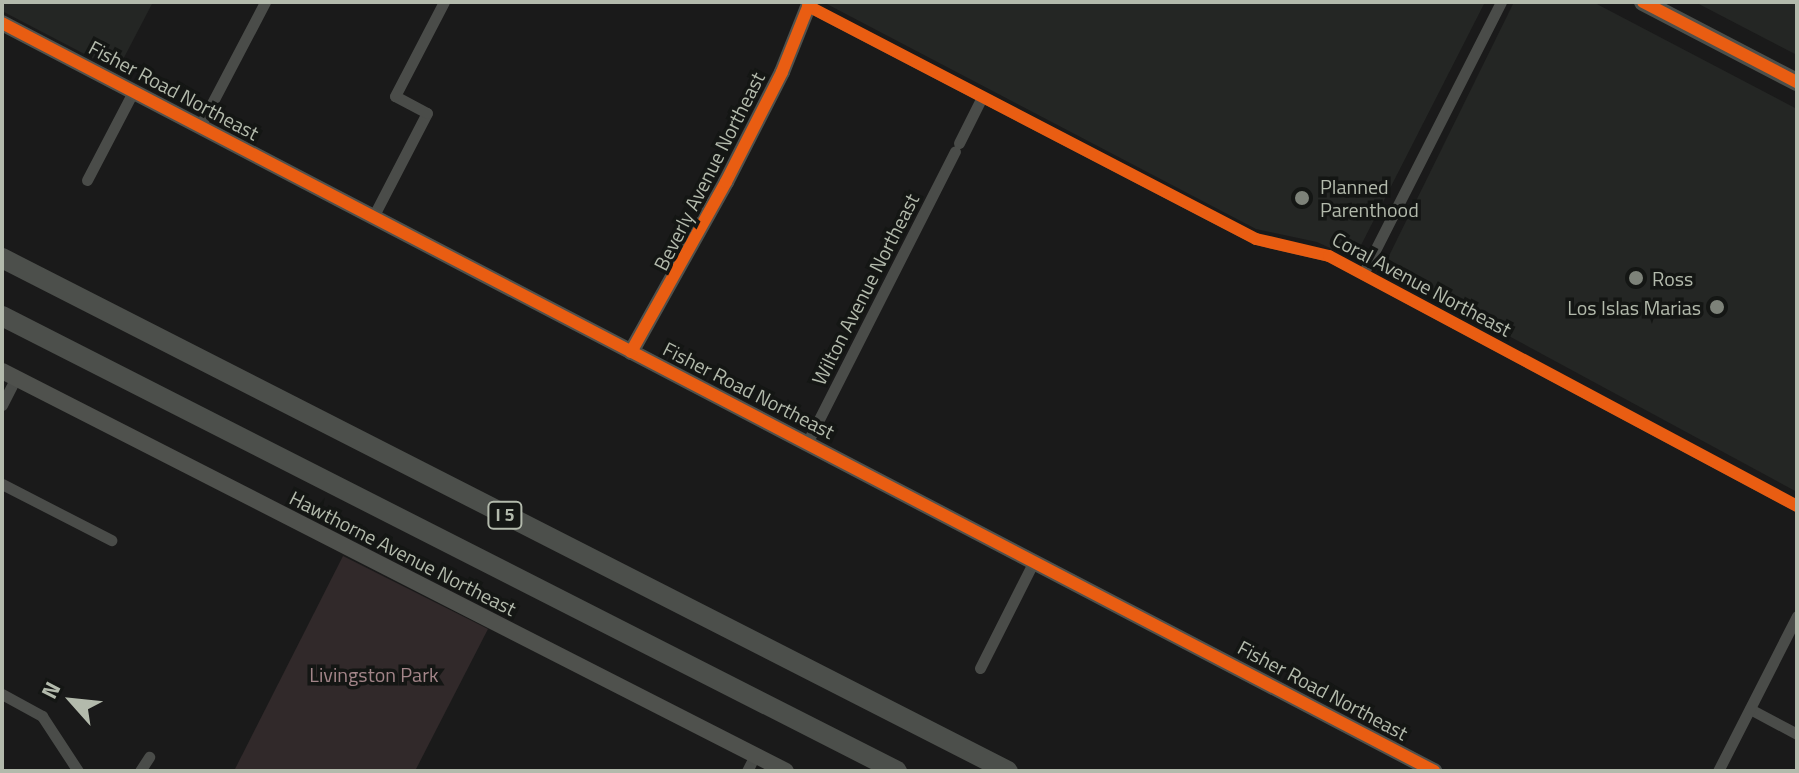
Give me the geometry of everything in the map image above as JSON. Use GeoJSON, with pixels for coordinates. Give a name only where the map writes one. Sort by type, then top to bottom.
{"type":"FeatureCollection","features":[{"type":"Feature","properties":{"kind":"highway","name":"I 5"},"geometry":{"type":"LineString","coordinates":[[2,258],[1008,771]]}},
{"type":"Feature","properties":{"kind":"highway","name":"I 5"},"geometry":{"type":"LineString","coordinates":[[2,316],[897,771]]}},
{"type":"Feature","properties":{"kind":"main road"},"geometry":{"type":"LineString","coordinates":[[1643,2],[1797,82]]}},
{"type":"Feature","properties":{"kind":"street"},"geometry":{"type":"LineString","coordinates":[[200,126],[265,2]]}},
{"type":"Feature","properties":{"kind":"street"},"geometry":{"type":"LineString","coordinates":[[373,217],[427,113],[395,96],[444,2]]}},
{"type":"Feature","properties":{"kind":"street"},"geometry":{"type":"LineString","coordinates":[[1363,274],[1501,2]]}},
{"type":"Feature","properties":{"kind":"street","name":"Coral Avenue Northeast"},"geometry":{"type":"LineString","coordinates":[[809,4],[1256,239],[1322,253],[1797,506]]}},
{"type":"Feature","properties":{"kind":"street","name":"Beverly Avenue Northeast"},"geometry":{"type":"LineString","coordinates":[[631,352],[726,182],[782,72],[809,4]]}},
{"type":"Feature","properties":{"kind":"street","name":"Fisher Road Northeast"},"geometry":{"type":"LineString","coordinates":[[2,23],[1434,771]]}},
{"type":"Feature","properties":{"kind":"street"},"geometry":{"type":"LineString","coordinates":[[87,180],[133,92]]}},
{"type":"Feature","properties":{"kind":"street","name":"Wilton Avenue Northeast"},"geometry":{"type":"LineString","coordinates":[[807,443],[982,97]]}},
{"type":"Feature","properties":{"kind":"street"},"geometry":{"type":"LineString","coordinates":[[2,405],[9,375]]}},
{"type":"Feature","properties":{"kind":"street","name":"Hawthorne Avenue Northeast"},"geometry":{"type":"LineString","coordinates":[[9,375],[786,771]]}},
{"type":"Feature","properties":{"kind":"street"},"geometry":{"type":"LineString","coordinates":[[2,484],[111,540]]}},
{"type":"Feature","properties":{"kind":"street"},"geometry":{"type":"LineString","coordinates":[[980,668],[1034,561]]}},
{"type":"Feature","properties":{"kind":"street"},"geometry":{"type":"LineString","coordinates":[[1718,771],[1797,616]]}},
{"type":"Feature","properties":{"kind":"street"},"geometry":{"type":"LineString","coordinates":[[2,694],[42,716],[78,771]]}},
{"type":"Feature","properties":{"kind":"street"},"geometry":{"type":"LineString","coordinates":[[1750,709],[1797,734]]}},
{"type":"Feature","properties":{"kind":"street"},"geometry":{"type":"LineString","coordinates":[[747,771],[755,755]]}},
{"type":"Feature","properties":{"kind":"street"},"geometry":{"type":"LineString","coordinates":[[140,771],[149,757]]}},
{"type":"Feature","properties":{"kind":"shaded area"},"geometry":{"type":"Polygon","coordinates":[[[2,2],[153,2],[117,71],[2,11],[2,2]]]}},
{"type":"Feature","properties":{"kind":"shaded area"},"geometry":{"type":"Polygon","coordinates":[[[823,2],[1485,2],[1354,259],[1317,242],[1256,229],[823,2]]]}},
{"type":"Feature","properties":{"kind":"shaded area"},"geometry":{"type":"Polygon","coordinates":[[[1514,2],[1593,2],[1797,109],[1797,492],[1383,268],[1514,2]]]}},
{"type":"Feature","properties":{"kind":"shaded area"},"geometry":{"type":"Polygon","coordinates":[[[1695,2],[1797,2],[1797,55],[1695,2]]]}},
{"type":"Feature","properties":{"kind":"green space","name":"Livingston Park"},"geometry":{"type":"Polygon","coordinates":[[[343,556],[488,629],[415,771],[234,771],[343,556]]]}},
{"type":"Feature","properties":{"kind":"cycle path"},"geometry":{"type":"LineString","coordinates":[[631,352],[726,182],[782,72],[810,2]]}},
{"type":"Feature","properties":{"kind":"cycle path"},"geometry":{"type":"LineString","coordinates":[[1643,2],[1797,82]]}},
{"type":"Feature","properties":{"kind":"cycle path"},"geometry":{"type":"LineString","coordinates":[[808,6],[1256,239],[1329,256],[1797,506]]}},
{"type":"Feature","properties":{"kind":"cycle path"},"geometry":{"type":"LineString","coordinates":[[2,23],[1434,771]]}},
{"type":"Feature","properties":{"kind":"place","name":"Planned Parenthood"},"geometry":{"type":"Point","coordinates":[1302,198]}},
{"type":"Feature","properties":{"kind":"place","name":"Ross"},"geometry":{"type":"Point","coordinates":[1636,278]}},
{"type":"Feature","properties":{"kind":"place","name":"Los Islas Marias"},"geometry":{"type":"Point","coordinates":[1717,307]}}]}
